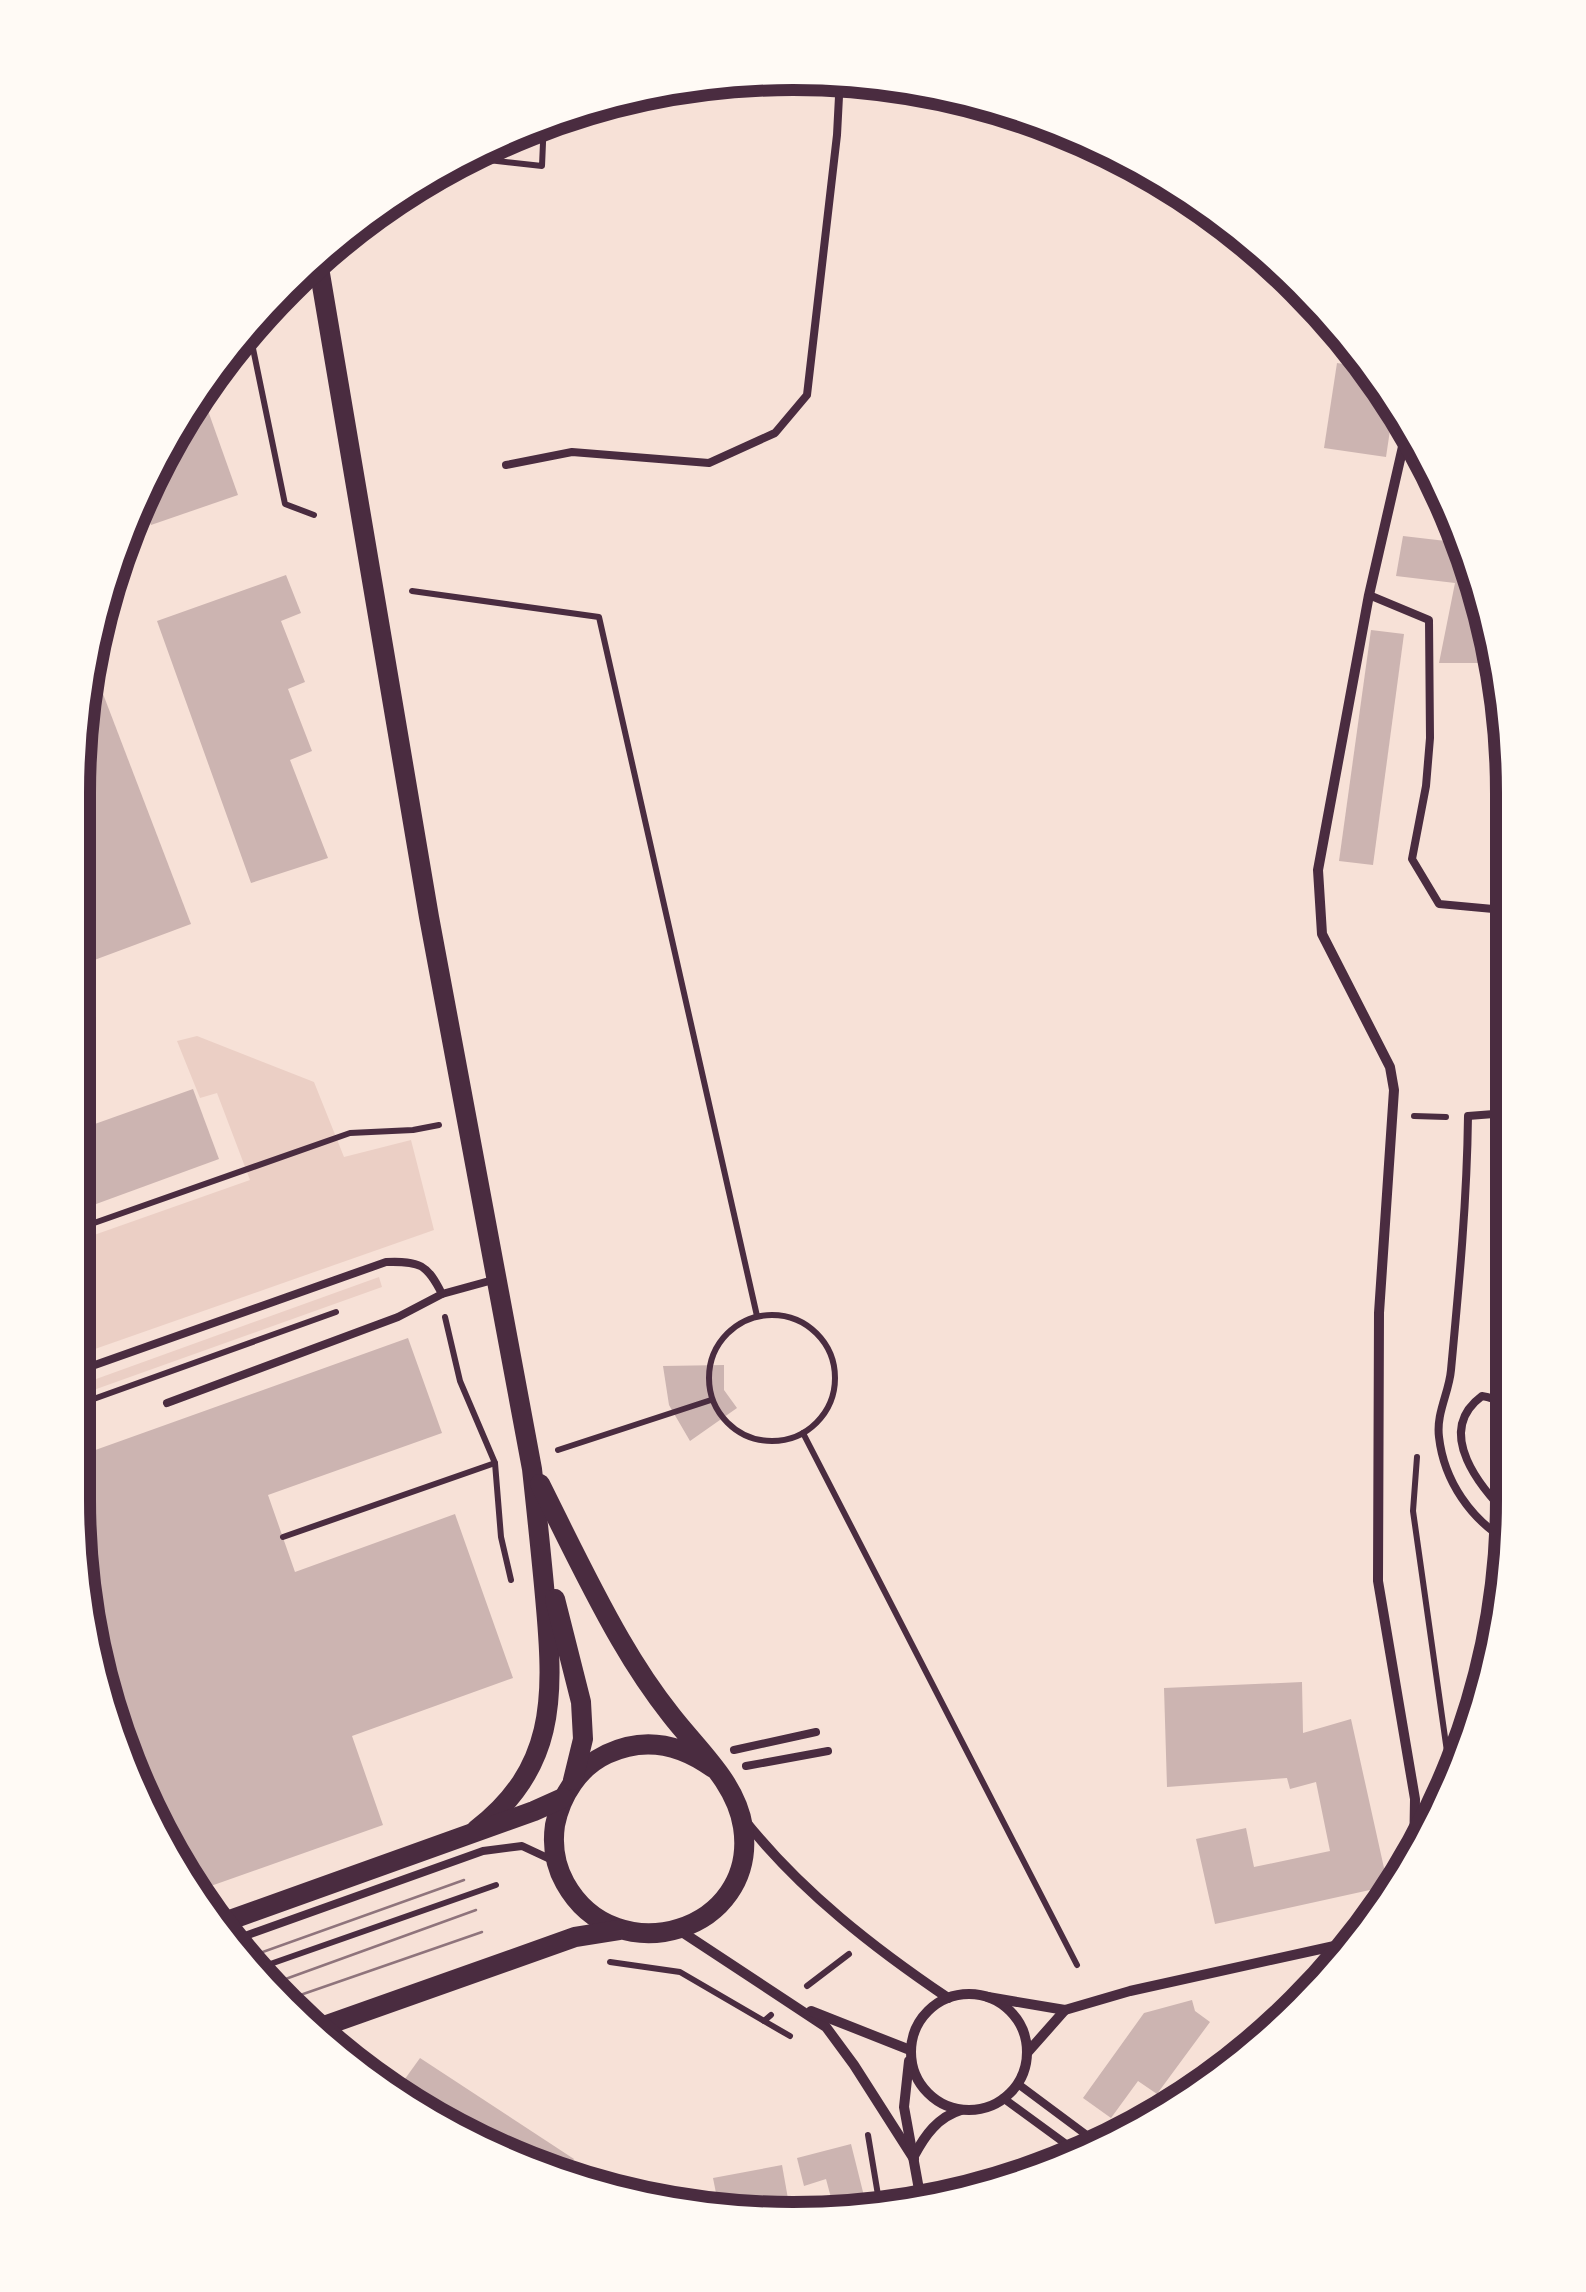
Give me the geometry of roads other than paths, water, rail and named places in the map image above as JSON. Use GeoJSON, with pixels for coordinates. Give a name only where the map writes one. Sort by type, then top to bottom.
{"type":"FeatureCollection","features":[{"type":"Feature","properties":{"kind":"main road"},"geometry":{"type":"LineString","coordinates":[[320,273],[494,1280],[532,1469],[541,1544],[551,1664],[545,1732],[524,1779],[494,1816],[476,1830]]}},
{"type":"Feature","properties":{"kind":"main road"},"geometry":{"type":"LineString","coordinates":[[532,1469],[620,1640],[669,1712],[726,1781],[741,1815],[745,1837],[737,1877],[713,1910],[678,1930],[643,1934],[621,1930],[589,1914],[573,1896],[556,1862],[554,1834],[583,1739],[581,1702],[541,1544]]}},
{"type":"Feature","properties":{"kind":"main road"},"geometry":{"type":"LineString","coordinates":[[230,1920],[534,1812],[568,1791],[598,1758],[637,1744],[678,1748],[713,1768]]}},
{"type":"Feature","properties":{"kind":"main road"},"geometry":{"type":"LineString","coordinates":[[326,2025],[575,1937],[621,1930]]}},
{"type":"Feature","properties":{"kind":"street"},"geometry":{"type":"LineString","coordinates":[[1404,445],[1369,595],[1318,870],[1322,934],[1390,1067],[1392,1114],[1378,1313],[1378,1581],[1415,1799],[1415,1827]]}},
{"type":"Feature","properties":{"kind":"street"},"geometry":{"type":"LineString","coordinates":[[741,1815],[775,1857],[811,1892],[901,1966],[948,1998]]}},
{"type":"Feature","properties":{"kind":"street"},"geometry":{"type":"LineString","coordinates":[[678,1930],[800,2008],[833,2035],[914,2158]]}},
{"type":"Feature","properties":{"kind":"street"},"geometry":{"type":"LineString","coordinates":[[919,2190],[904,2107],[910,2050],[919,2023],[931,2008],[948,1998],[988,1997],[1065,2010],[1130,1990],[1335,1947]]}},
{"type":"Feature","properties":{"kind":"street"},"geometry":{"type":"LineString","coordinates":[[914,2158],[931,2129],[944,2117],[962,2110],[981,2109],[1004,2098],[1018,2084],[1028,2053],[1018,2022],[1006,2007],[988,1997]]}},
{"type":"Feature","properties":{"kind":"street"},"geometry":{"type":"LineString","coordinates":[[800,2008],[848,2023],[910,2050]]}},
{"type":"Feature","properties":{"kind":"street"},"geometry":{"type":"LineString","coordinates":[[1028,2053],[1065,2010]]}},
{"type":"Feature","properties":{"kind":"street"},"geometry":{"type":"LineString","coordinates":[[910,2050],[912,2066],[928,2095],[962,2110]]}},
{"type":"Feature","properties":{"kind":"lane"},"geometry":{"type":"LineString","coordinates":[[506,465],[572,452],[709,463],[775,433],[808,396],[839,92]]}},
{"type":"Feature","properties":{"kind":"lane"},"geometry":{"type":"LineString","coordinates":[[1369,595],[1430,620],[1430,738],[1426,786],[1412,859],[1439,904],[1496,909]]}},
{"type":"Feature","properties":{"kind":"lane"},"geometry":{"type":"LineString","coordinates":[[1495,1533],[1461,1499],[1448,1470],[1439,1426],[1454,1342],[1467,1185],[1468,1116],[1496,1115]]}},
{"type":"Feature","properties":{"kind":"lane"},"geometry":{"type":"LineString","coordinates":[[90,1366],[386,1262],[412,1262],[430,1271],[442,1294]]}},
{"type":"Feature","properties":{"kind":"lane"},"geometry":{"type":"LineString","coordinates":[[167,1403],[398,1317],[426,1300],[494,1280]]}},
{"type":"Feature","properties":{"kind":"lane"},"geometry":{"type":"LineString","coordinates":[[1496,1401],[1482,1396],[1471,1404],[1462,1421],[1460,1440],[1468,1463],[1496,1502]]}},
{"type":"Feature","properties":{"kind":"lane"},"geometry":{"type":"LineString","coordinates":[[734,1750],[816,1732]]}},
{"type":"Feature","properties":{"kind":"lane"},"geometry":{"type":"LineString","coordinates":[[746,1766],[828,1751]]}},
{"type":"Feature","properties":{"kind":"lane"},"geometry":{"type":"LineString","coordinates":[[243,1937],[483,1851],[522,1846],[556,1862]]}},
{"type":"Feature","properties":{"kind":"lane"},"geometry":{"type":"LineString","coordinates":[[1018,2084],[1089,2137]]}},
{"type":"Feature","properties":{"kind":"lane"},"geometry":{"type":"LineString","coordinates":[[1004,2098],[1067,2146]]}},
{"type":"Feature","properties":{"kind":"tram line"},"geometry":{"type":"LineString","coordinates":[[257,1954],[464,1880]]}},
{"type":"Feature","properties":{"kind":"tram line"},"geometry":{"type":"LineString","coordinates":[[281,1981],[476,1910]]}},
{"type":"Feature","properties":{"kind":"tram line"},"geometry":{"type":"LineString","coordinates":[[296,1996],[482,1932]]}}]}
